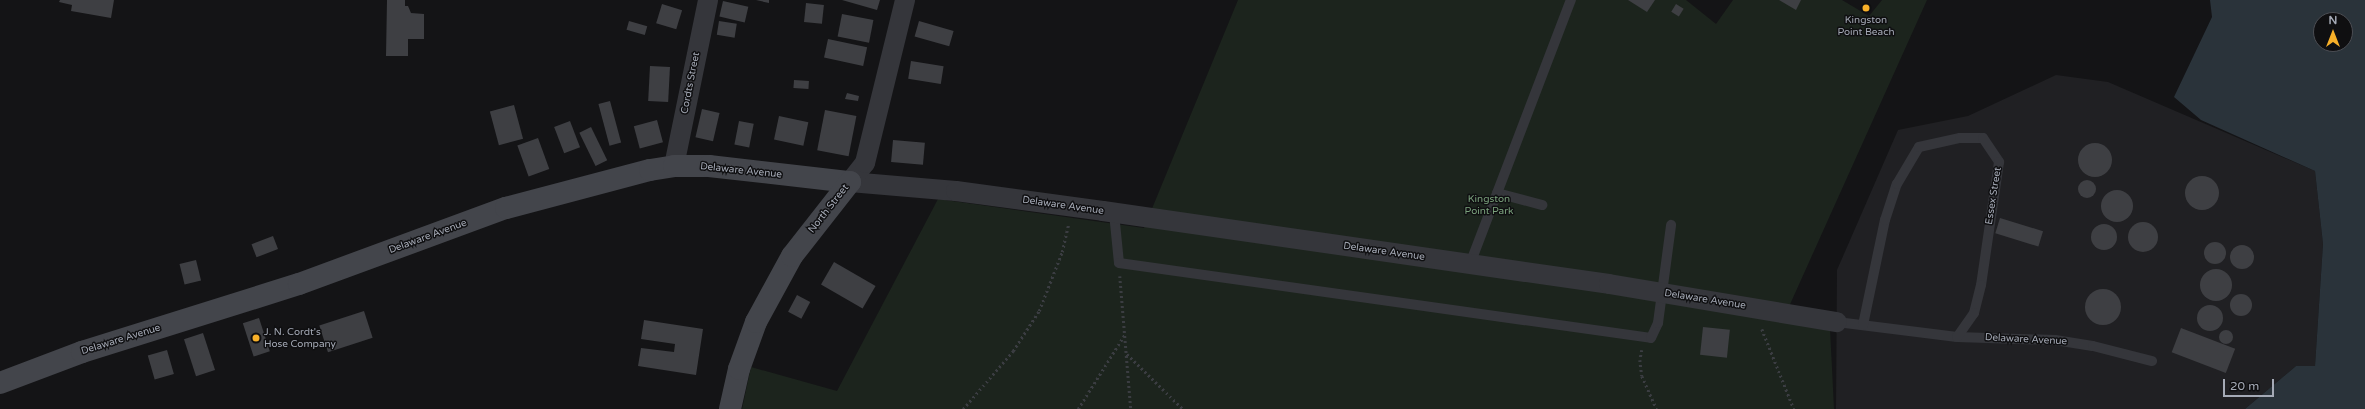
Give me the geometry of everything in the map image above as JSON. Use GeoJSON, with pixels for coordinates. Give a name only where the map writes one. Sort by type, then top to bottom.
{"type":"FeatureCollection","features":[{"type":"Feature","properties":{"kind":"street","name":"Cordts Street"},"geometry":{"type":"LineString","coordinates":[[674,166],[708,0]]}},
{"type":"Feature","properties":{"kind":"street","name":"North Street"},"geometry":{"type":"LineString","coordinates":[[730,409],[739,369],[760,316],[792,256],[865,163],[905,0]]}},
{"type":"Feature","properties":{"kind":"street","name":"Delaware Avenue"},"geometry":{"type":"LineString","coordinates":[[0,383],[82,352],[299,284],[506,208],[674,166],[709,166],[850,182],[956,191],[1662,292],[1837,322]]}},
{"type":"Feature","properties":{"kind":"lane"},"geometry":{"type":"LineString","coordinates":[[1470,264],[1571,0]]}},
{"type":"Feature","properties":{"kind":"lane","name":"Essex Street"},"geometry":{"type":"LineString","coordinates":[[1863,325],[1885,220],[1897,184],[1919,147],[1960,138],[1983,138],[2000,162],[1981,285],[1974,313],[1957,337]]}},
{"type":"Feature","properties":{"kind":"lane"},"geometry":{"type":"LineString","coordinates":[[1497,193],[1542,205]]}},
{"type":"Feature","properties":{"kind":"lane"},"geometry":{"type":"LineString","coordinates":[[1114,213],[1119,263],[1651,338],[1658,323],[1671,224]]}},
{"type":"Feature","properties":{"kind":"lane","name":"Delaware Avenue"},"geometry":{"type":"LineString","coordinates":[[1837,322],[1957,337],[2055,340],[2093,346],[2152,361]]}},
{"type":"Feature","properties":{"kind":"path"},"geometry":{"type":"LineString","coordinates":[[963,409],[1012,351],[1039,311],[1062,252],[1068,223]]}},
{"type":"Feature","properties":{"kind":"path"},"geometry":{"type":"LineString","coordinates":[[1119,263],[1131,409]]}},
{"type":"Feature","properties":{"kind":"path"},"geometry":{"type":"LineString","coordinates":[[1753,308],[1794,409]]}},
{"type":"Feature","properties":{"kind":"path"},"geometry":{"type":"LineString","coordinates":[[1078,409],[1125,333]]}},
{"type":"Feature","properties":{"kind":"path"},"geometry":{"type":"LineString","coordinates":[[1651,338],[1641,351],[1640,360],[1642,376],[1657,409]]}},
{"type":"Feature","properties":{"kind":"path"},"geometry":{"type":"LineString","coordinates":[[1126,354],[1183,409]]}},
{"type":"Feature","properties":{"kind":"shaded area"},"geometry":{"type":"Polygon","coordinates":[[[2210,0],[2365,0],[2365,409],[2245,409],[2296,366],[2315,366],[2323,244],[2315,171],[2201,120],[2174,97],[2212,17],[2210,0]]]}},
{"type":"Feature","properties":{"kind":"shaded area"},"geometry":{"type":"Polygon","coordinates":[[[2056,75],[2108,82],[2315,171],[2323,244],[2315,366],[2296,366],[2245,409],[1836,409],[1837,270],[1898,130],[1968,116],[2056,75]]]}},
{"type":"Feature","properties":{"kind":"green space","name":"Kingston Point Park"},"geometry":{"type":"Polygon","coordinates":[[[1238,0],[1686,0],[1716,24],[1733,0],[1842,0],[1869,16],[1882,0],[1927,0],[1783,320],[1830,328],[1834,409],[742,409],[751,367],[837,391],[938,199],[1144,228],[1238,0]]]}},
{"type":"Feature","properties":{"kind":"building"},"geometry":{"type":"Polygon","coordinates":[[[60,0],[114,0],[111,18],[71,11],[72,5],[59,2],[60,0]]]}},
{"type":"Feature","properties":{"kind":"building"},"geometry":{"type":"Polygon","coordinates":[[[387,0],[405,0],[405,6],[408,6],[411,13],[424,14],[424,39],[408,39],[408,56],[386,56],[387,0]]]}},
{"type":"Feature","properties":{"kind":"building"},"geometry":{"type":"Polygon","coordinates":[[[756,0],[769,0],[769,3],[756,0]]]}},
{"type":"Feature","properties":{"kind":"building"},"geometry":{"type":"Polygon","coordinates":[[[842,0],[880,0],[877,10],[842,0]]]}},
{"type":"Feature","properties":{"kind":"building"},"geometry":{"type":"Polygon","coordinates":[[[1628,0],[1655,0],[1647,12],[1628,0]]]}},
{"type":"Feature","properties":{"kind":"building"},"geometry":{"type":"Polygon","coordinates":[[[1779,0],[1801,0],[1796,10],[1779,0]]]}},
{"type":"Feature","properties":{"kind":"building"},"geometry":{"type":"Polygon","coordinates":[[[723,1],[748,7],[745,22],[719,17],[723,1]]]}},
{"type":"Feature","properties":{"kind":"building"},"geometry":{"type":"Polygon","coordinates":[[[806,3],[824,5],[822,24],[804,22],[806,3]]]}},
{"type":"Feature","properties":{"kind":"building"},"geometry":{"type":"Polygon","coordinates":[[[662,4],[682,10],[676,29],[656,23],[662,4]]]}},
{"type":"Feature","properties":{"kind":"building"},"geometry":{"type":"Polygon","coordinates":[[[1676,4],[1684,9],[1679,16],[1671,12],[1676,4]]]}},
{"type":"Feature","properties":{"kind":"building"},"geometry":{"type":"Polygon","coordinates":[[[842,14],[873,20],[869,43],[838,37],[842,14]]]}},
{"type":"Feature","properties":{"kind":"building"},"geometry":{"type":"Polygon","coordinates":[[[629,21],[647,26],[645,35],[627,30],[629,21]]]}},
{"type":"Feature","properties":{"kind":"building"},"geometry":{"type":"Polygon","coordinates":[[[719,21],[737,24],[735,38],[717,35],[719,21]]]}},
{"type":"Feature","properties":{"kind":"building"},"geometry":{"type":"Polygon","coordinates":[[[919,21],[954,31],[949,46],[915,36],[919,21]]]}},
{"type":"Feature","properties":{"kind":"building"},"geometry":{"type":"Polygon","coordinates":[[[828,39],[867,47],[863,66],[824,58],[828,39]]]}},
{"type":"Feature","properties":{"kind":"building"},"geometry":{"type":"Polygon","coordinates":[[[911,61],[944,66],[941,84],[908,79],[911,61]]]}},
{"type":"Feature","properties":{"kind":"building"},"geometry":{"type":"Polygon","coordinates":[[[650,66],[670,67],[668,102],[648,101],[650,66]]]}},
{"type":"Feature","properties":{"kind":"building"},"geometry":{"type":"Polygon","coordinates":[[[794,80],[809,81],[808,89],[793,88],[794,80]]]}},
{"type":"Feature","properties":{"kind":"building"},"geometry":{"type":"Polygon","coordinates":[[[847,93],[859,96],[858,101],[845,99],[847,93]]]}},
{"type":"Feature","properties":{"kind":"building"},"geometry":{"type":"Polygon","coordinates":[[[610,101],[621,143],[610,146],[598,104],[610,101]]]}},
{"type":"Feature","properties":{"kind":"building"},"geometry":{"type":"Polygon","coordinates":[[[514,105],[523,139],[499,145],[490,111],[514,105]]]}},
{"type":"Feature","properties":{"kind":"building"},"geometry":{"type":"Polygon","coordinates":[[[702,109],[720,113],[713,141],[695,137],[702,109]]]}},
{"type":"Feature","properties":{"kind":"building"},"geometry":{"type":"Polygon","coordinates":[[[825,110],[856,116],[849,156],[817,150],[825,110]]]}},
{"type":"Feature","properties":{"kind":"building"},"geometry":{"type":"Polygon","coordinates":[[[779,116],[808,122],[803,146],[774,139],[779,116]]]}},
{"type":"Feature","properties":{"kind":"building"},"geometry":{"type":"Polygon","coordinates":[[[657,120],[663,142],[640,148],[634,126],[657,120]]]}},
{"type":"Feature","properties":{"kind":"building"},"geometry":{"type":"Polygon","coordinates":[[[570,121],[580,147],[564,153],[554,127],[570,121]]]}},
{"type":"Feature","properties":{"kind":"building"},"geometry":{"type":"Polygon","coordinates":[[[739,121],[754,124],[749,147],[734,145],[739,121]]]}},
{"type":"Feature","properties":{"kind":"building"},"geometry":{"type":"Polygon","coordinates":[[[591,127],[607,160],[596,166],[579,133],[591,127]]]}},
{"type":"Feature","properties":{"kind":"building"},"geometry":{"type":"Polygon","coordinates":[[[538,138],[549,169],[529,177],[517,146],[538,138]]]}},
{"type":"Feature","properties":{"kind":"building"},"geometry":{"type":"Polygon","coordinates":[[[893,140],[925,143],[923,165],[891,162],[893,140]]]}},
{"type":"Feature","properties":{"kind":"building"},"geometry":{"type":"Polygon","coordinates":[[[2095,143],[2107,148],[2112,160],[2107,172],[2095,177],[2083,172],[2078,160],[2083,148],[2095,143]]]}},
{"type":"Feature","properties":{"kind":"building"},"geometry":{"type":"Polygon","coordinates":[[[2199,176],[2205,176],[2209,177],[2216,183],[2219,193],[2218,200],[2212,207],[2205,210],[2199,210],[2195,209],[2188,203],[2185,196],[2185,190],[2186,186],[2192,179],[2199,176]]]}},
{"type":"Feature","properties":{"kind":"building"},"geometry":{"type":"Polygon","coordinates":[[[2087,180],[2093,183],[2096,189],[2093,195],[2087,198],[2081,195],[2078,189],[2081,183],[2087,180]]]}},
{"type":"Feature","properties":{"kind":"building"},"geometry":{"type":"Polygon","coordinates":[[[2114,190],[2120,190],[2130,197],[2133,206],[2132,212],[2126,219],[2120,222],[2114,222],[2104,215],[2101,209],[2101,203],[2108,193],[2114,190]]]}},
{"type":"Feature","properties":{"kind":"building"},"geometry":{"type":"Polygon","coordinates":[[[2000,218],[2043,231],[2038,246],[1995,233],[2000,218]]]}},
{"type":"Feature","properties":{"kind":"building"},"geometry":{"type":"Polygon","coordinates":[[[2143,222],[2149,223],[2157,231],[2157,243],[2149,251],[2143,252],[2137,251],[2129,243],[2128,237],[2129,231],[2137,223],[2143,222]]]}},
{"type":"Feature","properties":{"kind":"building"},"geometry":{"type":"Polygon","coordinates":[[[2104,224],[2113,228],[2117,237],[2113,246],[2104,250],[2095,246],[2091,237],[2095,228],[2104,224]]]}},
{"type":"Feature","properties":{"kind":"building"},"geometry":{"type":"Polygon","coordinates":[[[273,236],[278,249],[257,257],[252,244],[273,236]]]}},
{"type":"Feature","properties":{"kind":"building"},"geometry":{"type":"Polygon","coordinates":[[[2215,242],[2223,245],[2226,253],[2223,261],[2215,264],[2207,261],[2204,253],[2207,245],[2215,242]]]}},
{"type":"Feature","properties":{"kind":"building"},"geometry":{"type":"Polygon","coordinates":[[[2242,245],[2250,249],[2254,257],[2250,265],[2242,269],[2234,265],[2230,257],[2234,249],[2242,245]]]}},
{"type":"Feature","properties":{"kind":"building"},"geometry":{"type":"Polygon","coordinates":[[[196,260],[201,280],[185,284],[180,264],[196,260]]]}},
{"type":"Feature","properties":{"kind":"building"},"geometry":{"type":"Polygon","coordinates":[[[834,262],[876,286],[863,309],[821,285],[834,262]]]}},
{"type":"Feature","properties":{"kind":"building"},"geometry":{"type":"Polygon","coordinates":[[[2213,269],[2219,269],[2229,276],[2232,285],[2231,291],[2225,298],[2219,301],[2213,301],[2203,294],[2200,288],[2200,282],[2207,272],[2213,269]]]}},
{"type":"Feature","properties":{"kind":"building"},"geometry":{"type":"Polygon","coordinates":[[[2107,289],[2116,294],[2120,300],[2120,314],[2116,320],[2107,325],[2099,325],[2090,320],[2086,314],[2085,303],[2090,294],[2096,290],[2107,289]]]}},
{"type":"Feature","properties":{"kind":"building"},"geometry":{"type":"Polygon","coordinates":[[[2237,294],[2245,294],[2252,301],[2252,309],[2245,316],[2237,316],[2230,309],[2230,301],[2237,294]]]}},
{"type":"Feature","properties":{"kind":"building"},"geometry":{"type":"Polygon","coordinates":[[[797,295],[810,302],[801,319],[788,312],[797,295]]]}},
{"type":"Feature","properties":{"kind":"building"},"geometry":{"type":"Polygon","coordinates":[[[2210,305],[2219,309],[2223,318],[2219,327],[2210,331],[2201,327],[2197,318],[2201,309],[2210,305]]]}},
{"type":"Feature","properties":{"kind":"building"},"geometry":{"type":"Polygon","coordinates":[[[364,311],[373,338],[328,352],[319,326],[364,311]]]}},
{"type":"Feature","properties":{"kind":"building","name":"J. N. Cordt's Hose Company"},"geometry":{"type":"Polygon","coordinates":[[[259,318],[270,351],[254,357],[243,323],[259,318]]]}},
{"type":"Feature","properties":{"kind":"building"},"geometry":{"type":"Polygon","coordinates":[[[644,320],[703,329],[696,375],[638,366],[641,348],[674,352],[675,344],[641,339],[644,320]]]}},
{"type":"Feature","properties":{"kind":"building"},"geometry":{"type":"Polygon","coordinates":[[[1703,327],[1730,330],[1727,358],[1700,355],[1703,327]]]}},
{"type":"Feature","properties":{"kind":"building"},"geometry":{"type":"Polygon","coordinates":[[[2181,328],[2235,349],[2226,373],[2172,352],[2181,328]]]}},
{"type":"Feature","properties":{"kind":"building"},"geometry":{"type":"Polygon","coordinates":[[[2223,330],[2229,330],[2233,334],[2233,340],[2229,344],[2223,344],[2219,340],[2219,334],[2223,330]]]}},
{"type":"Feature","properties":{"kind":"building"},"geometry":{"type":"Polygon","coordinates":[[[203,333],[215,370],[196,376],[184,339],[203,333]]]}},
{"type":"Feature","properties":{"kind":"building"},"geometry":{"type":"Polygon","coordinates":[[[167,350],[174,374],[155,380],[148,356],[167,350]]]}},
{"type":"Feature","properties":{"kind":"place","name":"Kingston Point Beach"},"geometry":{"type":"Point","coordinates":[1866,8]}},
{"type":"Feature","properties":{"kind":"place","name":"J. N. Cordt's Hose Company"},"geometry":{"type":"Point","coordinates":[256,338]}}]}
